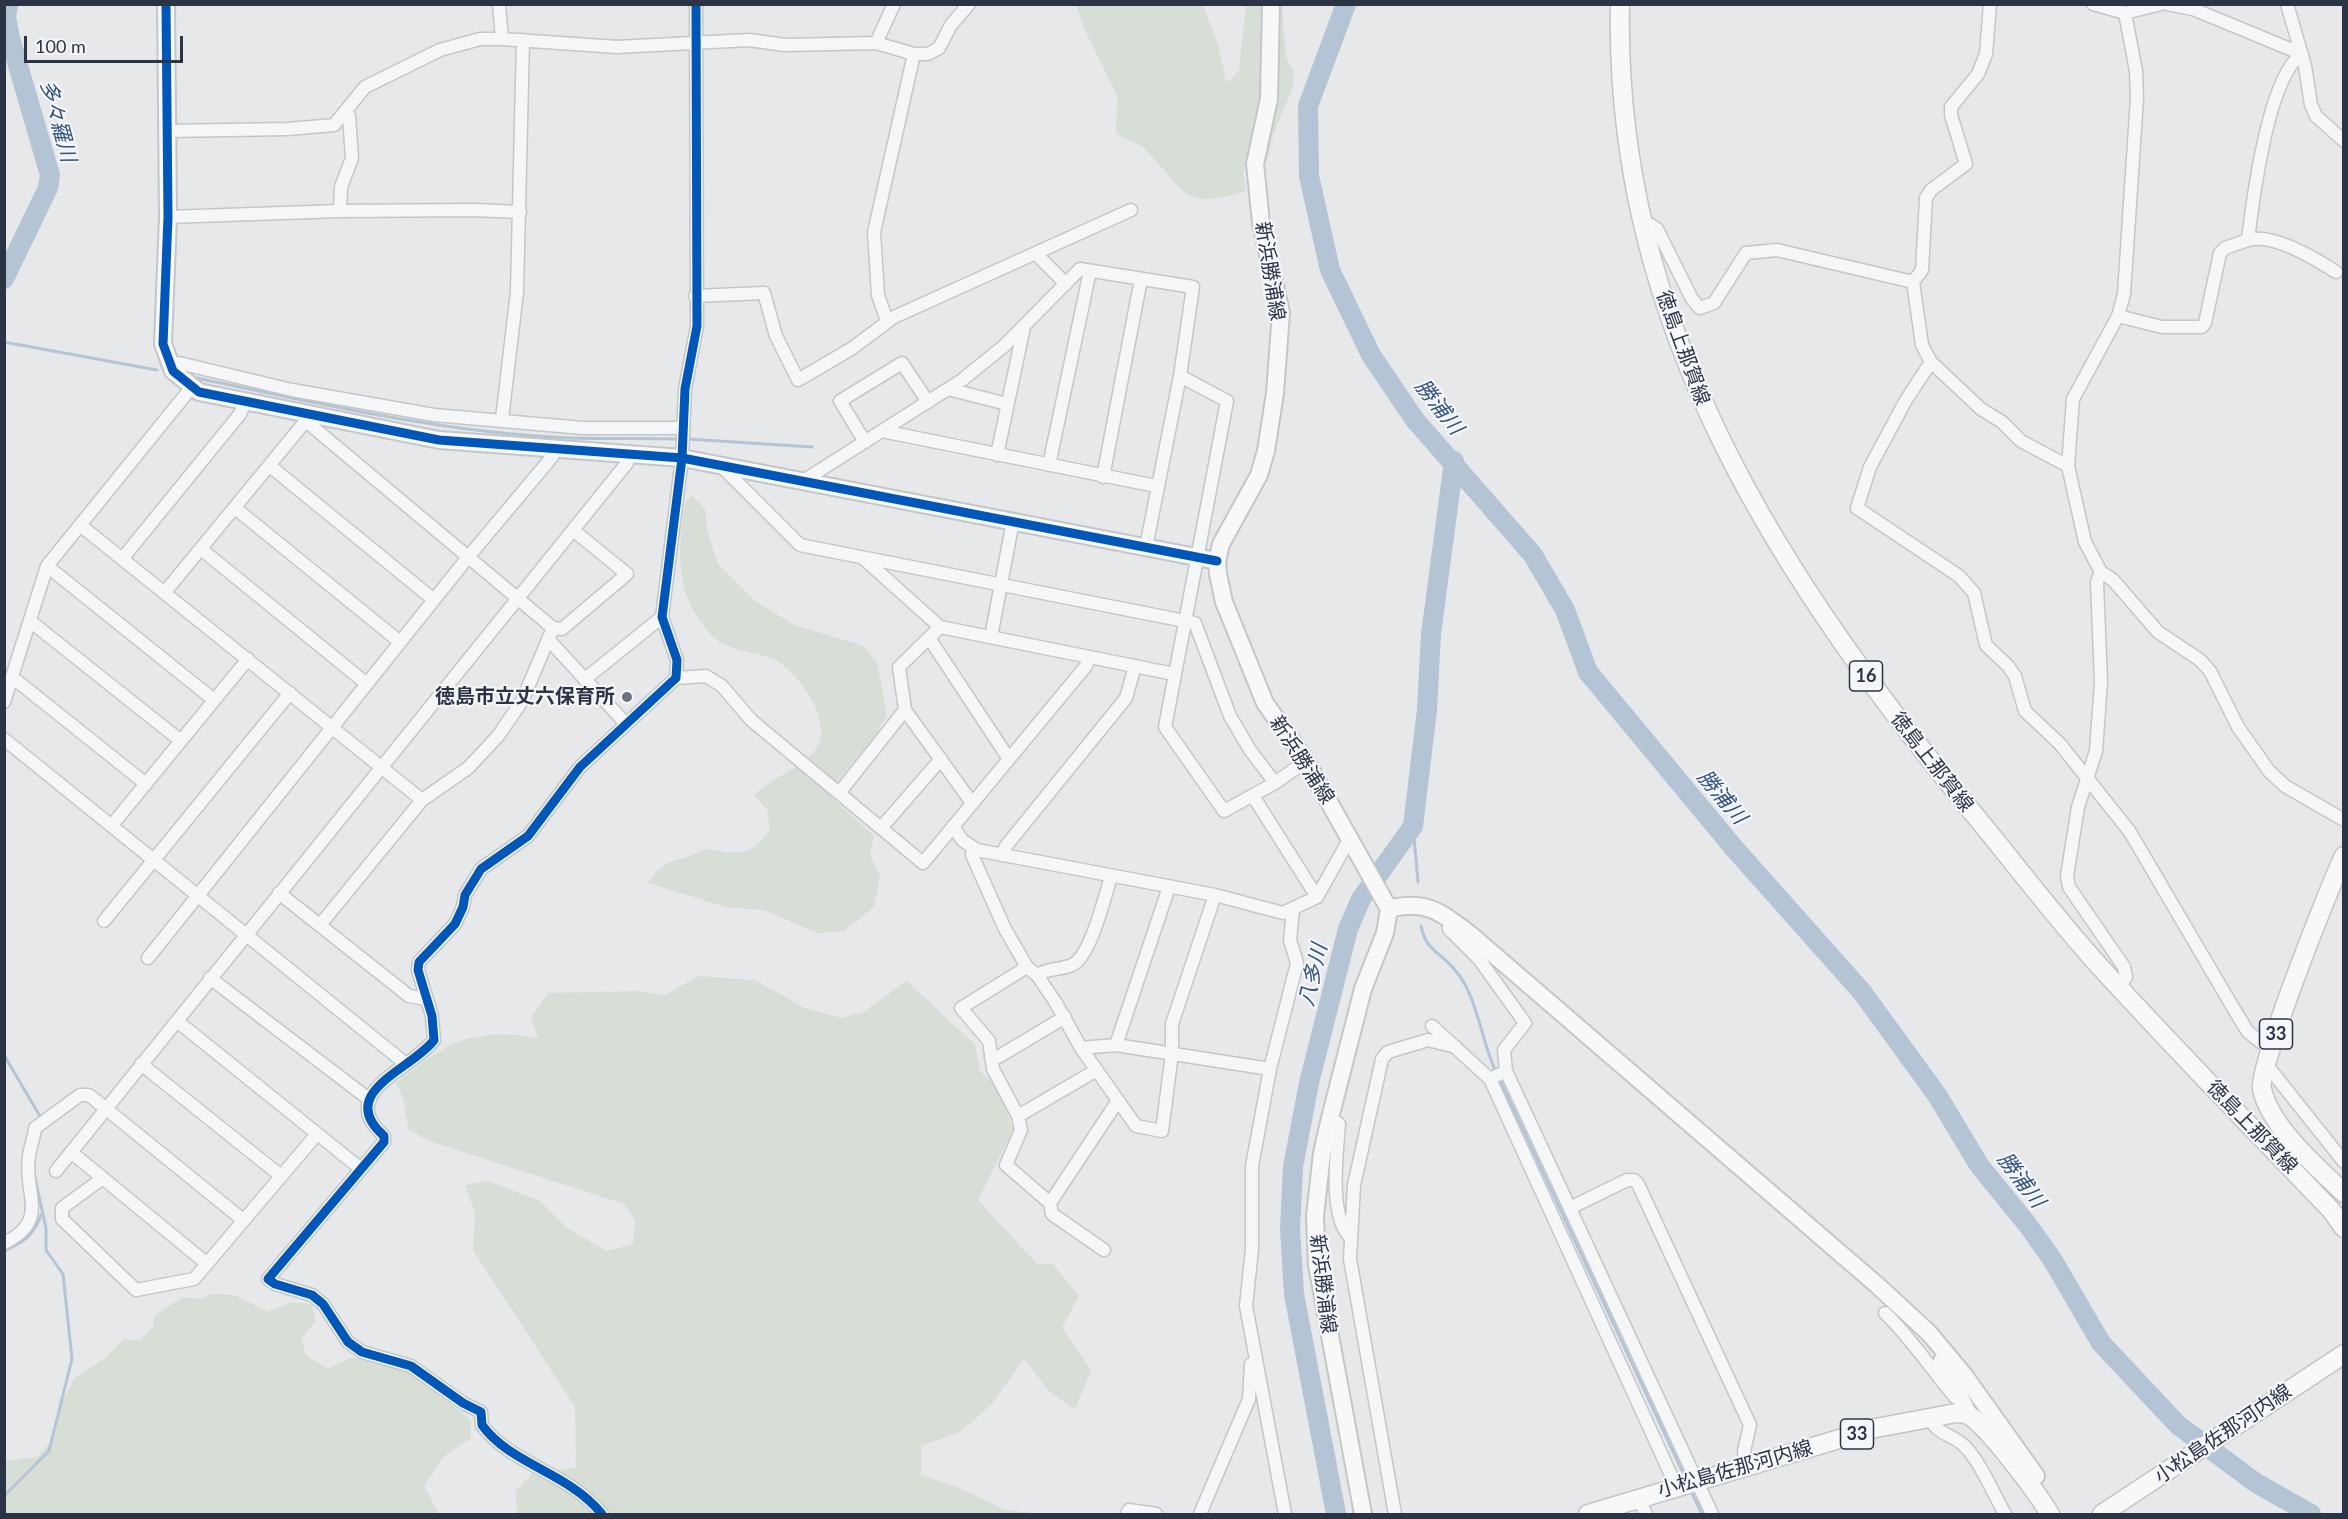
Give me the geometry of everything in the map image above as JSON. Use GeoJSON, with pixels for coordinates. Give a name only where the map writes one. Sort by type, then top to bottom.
{"type":"FeatureCollection","features":[{"type":"Feature","properties":{"kind":"main road","name":"徳島上那賀線"},"geometry":{"type":"LineString","coordinates":[[1620,4],[1623,110],[1629,156],[1644,226],[1668,312],[1708,417],[1756,511],[1831,627],[1907,731],[2119,987],[2331,1210],[2343,1228]]}},
{"type":"Feature","properties":{"kind":"main road","name":"33"},"geometry":{"type":"LineString","coordinates":[[2343,856],[2268,1057],[2261,1086],[2269,1106],[2305,1155],[2343,1193]]}},
{"type":"Feature","properties":{"kind":"main road","name":"小松島佐那河内線"},"geometry":{"type":"LineString","coordinates":[[2102,1515],[2343,1354]]}},
{"type":"Feature","properties":{"kind":"main road","name":"小松島佐那河内線"},"geometry":{"type":"LineString","coordinates":[[1588,1515],[1642,1506],[1687,1483],[1876,1428],[1956,1413],[1969,1415]]}},
{"type":"Feature","properties":{"kind":"main road"},"geometry":{"type":"LineString","coordinates":[[1969,1415],[2007,1457],[2050,1515]]}},
{"type":"Feature","properties":{"kind":"main road"},"geometry":{"type":"LineString","coordinates":[[2007,1457],[2036,1476],[2060,1515]]}},
{"type":"Feature","properties":{"kind":"street"},"geometry":{"type":"LineString","coordinates":[[166,4],[168,217],[163,344],[171,367],[191,388],[207,395],[308,419],[439,440],[629,456],[682,458],[1217,561]]}},
{"type":"Feature","properties":{"kind":"street"},"geometry":{"type":"LineString","coordinates":[[499,4],[502,39]]}},
{"type":"Feature","properties":{"kind":"street"},"geometry":{"type":"LineString","coordinates":[[676,678],[677,660],[662,617],[682,458],[685,390],[697,326],[695,296],[698,43],[696,4]]}},
{"type":"Feature","properties":{"kind":"street"},"geometry":{"type":"LineString","coordinates":[[876,43],[894,4]]}},
{"type":"Feature","properties":{"kind":"street"},"geometry":{"type":"LineString","coordinates":[[166,131],[320,128],[334,125],[345,113],[356,94],[365,87],[440,50],[480,39],[617,47],[749,40],[785,45],[876,43],[914,54],[928,54],[939,48],[951,25],[969,4]]}},
{"type":"Feature","properties":{"kind":"street","name":"新浜勝浦線"},"geometry":{"type":"LineString","coordinates":[[1271,4],[1269,99],[1255,164],[1261,223],[1281,313],[1275,393],[1266,451],[1259,476],[1221,544],[1217,561],[1224,603],[1239,634],[1264,703],[1306,761],[1388,905],[1385,933],[1363,989],[1330,1118],[1322,1153],[1315,1216],[1317,1265],[1363,1515]]}},
{"type":"Feature","properties":{"kind":"street"},"geometry":{"type":"LineString","coordinates":[[1990,4],[1986,54],[1978,74],[1951,107],[1951,115],[1966,164],[1931,190],[1926,198],[1922,270],[1914,282],[1923,345],[1931,362],[1981,410],[2002,422],[2021,441],[2068,466]]}},
{"type":"Feature","properties":{"kind":"street"},"geometry":{"type":"LineString","coordinates":[[2093,4],[2112,6],[2125,13],[2161,4]]}},
{"type":"Feature","properties":{"kind":"street"},"geometry":{"type":"LineString","coordinates":[[2167,4],[2194,7],[2302,54]]}},
{"type":"Feature","properties":{"kind":"street"},"geometry":{"type":"LineString","coordinates":[[2287,4],[2302,54],[2311,105],[2316,116],[2343,141]]}},
{"type":"Feature","properties":{"kind":"street"},"geometry":{"type":"LineString","coordinates":[[2125,13],[2136,71],[2137,98],[2124,294],[2118,316],[2073,399],[2068,466],[2085,542],[2101,572],[2113,580],[2158,632],[2200,660],[2210,671],[2243,735],[2269,771],[2285,786],[2343,820]]}},
{"type":"Feature","properties":{"kind":"street"},"geometry":{"type":"LineString","coordinates":[[502,419],[517,292],[523,40]]}},
{"type":"Feature","properties":{"kind":"street"},"geometry":{"type":"LineString","coordinates":[[888,321],[878,295],[874,232],[914,54]]}},
{"type":"Feature","properties":{"kind":"street"},"geometry":{"type":"LineString","coordinates":[[2248,240],[2257,169],[2270,116],[2289,70],[2296,58],[2302,54]]}},
{"type":"Feature","properties":{"kind":"street"},"geometry":{"type":"LineString","coordinates":[[340,211],[341,187],[352,158],[350,116],[345,113]]}},
{"type":"Feature","properties":{"kind":"street"},"geometry":{"type":"LineString","coordinates":[[695,296],[764,293],[776,336],[798,380],[851,349],[882,328],[888,321],[1016,260],[1036,254],[1131,210]]}},
{"type":"Feature","properties":{"kind":"street"},"geometry":{"type":"LineString","coordinates":[[168,217],[340,211],[520,212]]}},
{"type":"Feature","properties":{"kind":"street"},"geometry":{"type":"LineString","coordinates":[[1644,226],[1651,225],[1657,229],[1686,288],[1700,308],[1714,303],[1746,254],[1760,250],[1777,250],[1914,282]]}},
{"type":"Feature","properties":{"kind":"street"},"geometry":{"type":"LineString","coordinates":[[2118,316],[2162,327],[2202,327],[2205,323],[2220,253],[2225,248],[2248,240],[2261,239],[2300,250],[2336,272]]}},
{"type":"Feature","properties":{"kind":"street"},"geometry":{"type":"LineString","coordinates":[[1036,254],[1066,284]]}},
{"type":"Feature","properties":{"kind":"street"},"geometry":{"type":"LineString","coordinates":[[802,481],[948,389],[1004,346],[1080,269],[1193,287],[1180,376],[1156,486],[1146,547]]}},
{"type":"Feature","properties":{"kind":"street"},"geometry":{"type":"LineString","coordinates":[[1049,465],[1090,271]]}},
{"type":"Feature","properties":{"kind":"street"},"geometry":{"type":"LineString","coordinates":[[1103,477],[1142,279]]}},
{"type":"Feature","properties":{"kind":"street"},"geometry":{"type":"LineString","coordinates":[[997,455],[1024,326]]}},
{"type":"Feature","properties":{"kind":"street"},"geometry":{"type":"LineString","coordinates":[[1931,362],[1906,400],[1870,467],[1857,508],[1959,576],[1970,586],[1986,645],[1991,653],[2008,666],[2015,676],[2025,711],[2060,744],[2130,832],[2248,1032],[2343,1162]]}},
{"type":"Feature","properties":{"kind":"street"},"geometry":{"type":"LineString","coordinates":[[171,367],[179,363],[292,390],[434,415],[502,419],[583,428],[683,428]]}},
{"type":"Feature","properties":{"kind":"street"},"geometry":{"type":"LineString","coordinates":[[865,442],[840,401],[902,363],[928,402]]}},
{"type":"Feature","properties":{"kind":"street"},"geometry":{"type":"LineString","coordinates":[[1180,376],[1227,401],[1174,674],[1166,727],[1224,811],[1275,783],[1306,761]]}},
{"type":"Feature","properties":{"kind":"street"},"geometry":{"type":"LineString","coordinates":[[4,702],[47,566],[191,388]]}},
{"type":"Feature","properties":{"kind":"street"},"geometry":{"type":"LineString","coordinates":[[948,389],[1007,404]]}},
{"type":"Feature","properties":{"kind":"street"},"geometry":{"type":"LineString","coordinates":[[122,559],[240,414],[245,403]]}},
{"type":"Feature","properties":{"kind":"street"},"geometry":{"type":"LineString","coordinates":[[165,592],[308,419]]}},
{"type":"Feature","properties":{"kind":"street"},"geometry":{"type":"LineString","coordinates":[[308,419],[517,599],[551,634],[585,678],[626,724]]}},
{"type":"Feature","properties":{"kind":"street"},"geometry":{"type":"LineString","coordinates":[[882,431],[1156,486]]}},
{"type":"Feature","properties":{"kind":"street"},"geometry":{"type":"LineString","coordinates":[[148,958],[469,556],[552,457],[555,449]]}},
{"type":"Feature","properties":{"kind":"street"},"geometry":{"type":"LineString","coordinates":[[56,1171],[627,464],[629,456]]}},
{"type":"Feature","properties":{"kind":"street"},"geometry":{"type":"LineString","coordinates":[[720,465],[800,545],[1196,623],[1230,716],[1250,750],[1275,783]]}},
{"type":"Feature","properties":{"kind":"street"},"geometry":{"type":"LineString","coordinates":[[270,466],[434,600]]}},
{"type":"Feature","properties":{"kind":"street"},"geometry":{"type":"LineString","coordinates":[[235,508],[400,642]]}},
{"type":"Feature","properties":{"kind":"street"},"geometry":{"type":"LineString","coordinates":[[991,637],[1013,521]]}},
{"type":"Feature","properties":{"kind":"street"},"geometry":{"type":"LineString","coordinates":[[80,525],[422,800]]}},
{"type":"Feature","properties":{"kind":"street"},"geometry":{"type":"LineString","coordinates":[[320,925],[422,800],[468,768],[498,736],[522,701],[551,634],[562,629],[627,574],[573,530]]}},
{"type":"Feature","properties":{"kind":"street"},"geometry":{"type":"LineString","coordinates":[[201,549],[367,684]]}},
{"type":"Feature","properties":{"kind":"street"},"geometry":{"type":"LineString","coordinates":[[862,557],[940,627],[1174,674]]}},
{"type":"Feature","properties":{"kind":"street"},"geometry":{"type":"LineString","coordinates":[[47,566],[214,700]]}},
{"type":"Feature","properties":{"kind":"street"},"geometry":{"type":"LineString","coordinates":[[2101,572],[2097,582],[2101,682],[2097,751],[2078,807],[2067,876],[2069,887],[2124,967],[2126,977],[2119,987]]}},
{"type":"Feature","properties":{"kind":"street"},"geometry":{"type":"LineString","coordinates":[[585,678],[662,617]]}},
{"type":"Feature","properties":{"kind":"street"},"geometry":{"type":"LineString","coordinates":[[30,621],[181,741]]}},
{"type":"Feature","properties":{"kind":"street"},"geometry":{"type":"LineString","coordinates":[[940,627],[899,667],[905,710],[972,803]]}},
{"type":"Feature","properties":{"kind":"street"},"geometry":{"type":"LineString","coordinates":[[929,638],[1009,759]]}},
{"type":"Feature","properties":{"kind":"street"},"geometry":{"type":"LineString","coordinates":[[602,1515],[591,1501],[566,1483],[502,1446],[482,1425],[481,1412],[462,1403],[411,1366],[362,1352],[348,1342],[323,1304],[312,1295],[275,1284],[268,1279],[384,1142],[384,1136],[369,1120],[367,1106],[370,1100],[390,1075],[419,1056],[434,1040],[432,1016],[418,970],[419,962],[454,924],[463,907],[465,895],[481,869],[528,836],[580,767],[676,678],[706,676],[722,686],[752,720],[923,863],[1086,666],[1089,657]]}},
{"type":"Feature","properties":{"kind":"street"},"geometry":{"type":"LineString","coordinates":[[112,825],[248,659]]}},
{"type":"Feature","properties":{"kind":"street"},"geometry":{"type":"LineString","coordinates":[[1002,855],[1006,846],[1126,699],[1135,666]]}},
{"type":"Feature","properties":{"kind":"street"},"geometry":{"type":"LineString","coordinates":[[12,677],[146,784]]}},
{"type":"Feature","properties":{"kind":"street"},"geometry":{"type":"LineString","coordinates":[[104,921],[290,693]]}},
{"type":"Feature","properties":{"kind":"street"},"geometry":{"type":"LineString","coordinates":[[839,793],[905,710]]}},
{"type":"Feature","properties":{"kind":"street"},"geometry":{"type":"LineString","coordinates":[[4,739],[406,1064]]}},
{"type":"Feature","properties":{"kind":"street"},"geometry":{"type":"LineString","coordinates":[[881,828],[941,759]]}},
{"type":"Feature","properties":{"kind":"street"},"geometry":{"type":"LineString","coordinates":[[1253,796],[1317,897]]}},
{"type":"Feature","properties":{"kind":"street"},"geometry":{"type":"LineString","coordinates":[[953,826],[962,840],[973,848],[1215,896],[1283,913],[1317,897],[1352,841]]}},
{"type":"Feature","properties":{"kind":"street"},"geometry":{"type":"LineString","coordinates":[[973,848],[972,855],[991,898],[1032,971],[1065,1017],[1095,1071],[1136,1126],[1162,1131],[1172,1053],[1172,1024],[1215,896]]}},
{"type":"Feature","properties":{"kind":"street"},"geometry":{"type":"LineString","coordinates":[[1104,1250],[1052,1215],[1050,1203],[1006,1165],[1021,1130],[1018,1116],[993,1069],[989,1041],[961,1008],[1032,971],[1072,965],[1084,956],[1111,877]]}},
{"type":"Feature","properties":{"kind":"street"},"geometry":{"type":"LineString","coordinates":[[1116,1044],[1169,887]]}},
{"type":"Feature","properties":{"kind":"street"},"geometry":{"type":"LineString","coordinates":[[279,893],[409,996],[425,999]]}},
{"type":"Feature","properties":{"kind":"street"},"geometry":{"type":"LineString","coordinates":[[1388,905],[1414,904],[1434,910],[1449,919],[1902,1308],[1929,1334],[1964,1376],[2036,1476]]}},
{"type":"Feature","properties":{"kind":"street"},"geometry":{"type":"LineString","coordinates":[[1286,1515],[1246,1306],[1252,1249],[1251,1186],[1257,1138],[1270,1069],[1296,963],[1290,940],[1293,910]]}},
{"type":"Feature","properties":{"kind":"street"},"geometry":{"type":"LineString","coordinates":[[1449,919],[1449,929],[1492,975],[1525,1023],[1504,1050],[1498,1075],[1687,1483],[1712,1515]]}},
{"type":"Feature","properties":{"kind":"street"},"geometry":{"type":"LineString","coordinates":[[210,978],[370,1100]]}},
{"type":"Feature","properties":{"kind":"street"},"geometry":{"type":"LineString","coordinates":[[991,1058],[998,1057],[1065,1017]]}},
{"type":"Feature","properties":{"kind":"street"},"geometry":{"type":"LineString","coordinates":[[177,1021],[361,1169]]}},
{"type":"Feature","properties":{"kind":"street"},"geometry":{"type":"LineString","coordinates":[[1432,1026],[1456,1047],[1498,1075],[1570,1208],[1687,1483]]}},
{"type":"Feature","properties":{"kind":"street"},"geometry":{"type":"LineString","coordinates":[[1395,1515],[1350,1259],[1358,1160],[1382,1059],[1388,1052],[1428,1040],[1456,1047]]}},
{"type":"Feature","properties":{"kind":"street"},"geometry":{"type":"LineString","coordinates":[[1081,1048],[1116,1044],[1270,1069]]}},
{"type":"Feature","properties":{"kind":"street"},"geometry":{"type":"LineString","coordinates":[[141,1065],[281,1176]]}},
{"type":"Feature","properties":{"kind":"street"},"geometry":{"type":"LineString","coordinates":[[1018,1116],[1095,1071]]}},
{"type":"Feature","properties":{"kind":"street"},"geometry":{"type":"LineString","coordinates":[[4,1243],[19,1236],[27,1227],[32,1215],[29,1156],[42,1121],[58,1113],[80,1095],[89,1095],[243,1220]]}},
{"type":"Feature","properties":{"kind":"street"},"geometry":{"type":"LineString","coordinates":[[1050,1203],[1117,1102]]}},
{"type":"Feature","properties":{"kind":"street"},"geometry":{"type":"LineString","coordinates":[[1330,1118],[1339,1124],[1335,1185],[1343,1230],[1351,1238]]}},
{"type":"Feature","properties":{"kind":"street"},"geometry":{"type":"LineString","coordinates":[[103,1178],[63,1208],[62,1219],[136,1290],[194,1278],[317,1134]]}},
{"type":"Feature","properties":{"kind":"street"},"geometry":{"type":"LineString","coordinates":[[71,1152],[206,1263]]}},
{"type":"Feature","properties":{"kind":"street"},"geometry":{"type":"LineString","coordinates":[[1570,1208],[1627,1180],[1638,1184],[1750,1425],[1744,1451],[1745,1466]]}},
{"type":"Feature","properties":{"kind":"street"},"geometry":{"type":"LineString","coordinates":[[1902,1308],[1943,1364],[1969,1415]]}},
{"type":"Feature","properties":{"kind":"street"},"geometry":{"type":"LineString","coordinates":[[1885,1313],[1909,1337],[1932,1372],[1969,1415]]}},
{"type":"Feature","properties":{"kind":"street"},"geometry":{"type":"LineString","coordinates":[[1200,1515],[1249,1399],[1251,1361],[1255,1358]]}},
{"type":"Feature","properties":{"kind":"street"},"geometry":{"type":"LineString","coordinates":[[1930,1417],[1937,1429],[1961,1443],[1969,1452],[2005,1515]]}},
{"type":"Feature","properties":{"kind":"street"},"geometry":{"type":"LineString","coordinates":[[1127,1515],[1129,1510],[1156,1515]]}},
{"type":"Feature","properties":{"kind":"shaded area"},"geometry":{"type":"Polygon","coordinates":[[[1076,5],[1203,5],[1218,45],[1226,81],[1230,81],[1239,70],[1246,5],[1282,5],[1286,58],[1294,71],[1293,87],[1273,135],[1267,162],[1250,155],[1243,172],[1246,191],[1209,199],[1197,198],[1188,194],[1144,148],[1116,133],[1117,96],[1084,28],[1076,5]]]}},
{"type":"Feature","properties":{"kind":"shaded area"},"geometry":{"type":"Polygon","coordinates":[[[692,496],[705,509],[707,530],[718,564],[754,600],[794,625],[864,646],[877,663],[887,715],[872,741],[841,776],[830,796],[874,836],[870,855],[880,875],[874,907],[844,931],[817,933],[764,910],[726,907],[648,883],[668,863],[704,849],[741,852],[755,846],[770,830],[767,809],[754,795],[811,755],[821,738],[821,725],[811,698],[793,674],[773,659],[718,641],[700,621],[691,605],[685,590],[680,558],[684,504],[692,496]]]}},
{"type":"Feature","properties":{"kind":"shaded area"},"geometry":{"type":"Polygon","coordinates":[[[698,976],[755,980],[805,1008],[841,1018],[863,1012],[907,981],[975,1045],[980,1071],[998,1088],[1013,1129],[978,1200],[1038,1265],[1052,1263],[1079,1296],[1062,1328],[1091,1370],[1075,1410],[1049,1391],[1024,1359],[991,1405],[960,1432],[921,1446],[921,1475],[955,1486],[1005,1510],[1042,1514],[517,1514],[516,1491],[534,1472],[576,1468],[575,1407],[473,1250],[475,1213],[465,1185],[488,1181],[540,1201],[567,1228],[607,1251],[633,1244],[635,1220],[624,1204],[429,1141],[408,1129],[404,1100],[396,1083],[431,1057],[461,1041],[494,1035],[538,1038],[531,1018],[548,993],[637,991],[664,996],[698,976]]]}},
{"type":"Feature","properties":{"kind":"shaded area"},"geometry":{"type":"Polygon","coordinates":[[[212,1294],[234,1295],[268,1312],[292,1302],[311,1304],[316,1320],[301,1340],[307,1356],[328,1369],[352,1357],[410,1373],[471,1420],[471,1438],[443,1457],[424,1486],[439,1514],[5,1514],[5,1461],[37,1457],[55,1437],[60,1405],[75,1378],[105,1358],[124,1339],[140,1340],[153,1327],[154,1316],[183,1297],[199,1299],[212,1294]]]}},
{"type":"Feature","properties":{"kind":"waterway","name":"多々羅川"},"geometry":{"type":"LineString","coordinates":[[4,279],[48,188],[50,175],[10,38],[6,17],[8,4]]}},
{"type":"Feature","properties":{"kind":"waterway","name":"勝浦川"},"geometry":{"type":"LineString","coordinates":[[1346,4],[1308,106],[1309,176],[1330,270],[1371,355],[1415,420],[1533,555],[1565,610],[1588,672],[1734,848],[1862,992],[1937,1095],[1979,1165],[2052,1259],[2101,1343],[2178,1425],[2256,1483],[2311,1514]]}},
{"type":"Feature","properties":{"kind":"waterway"},"geometry":{"type":"LineString","coordinates":[[4,342],[157,370]]}},
{"type":"Feature","properties":{"kind":"waterway"},"geometry":{"type":"LineString","coordinates":[[197,378],[383,416],[477,430],[571,438],[681,439]]}},
{"type":"Feature","properties":{"kind":"waterway"},"geometry":{"type":"LineString","coordinates":[[688,439],[812,447]]}},
{"type":"Feature","properties":{"kind":"waterway","name":"八多川"},"geometry":{"type":"LineString","coordinates":[[1336,1514],[1294,1294],[1290,1229],[1293,1167],[1309,1083],[1348,929],[1361,899],[1413,826],[1427,710],[1431,634],[1454,461]]}},
{"type":"Feature","properties":{"kind":"waterway"},"geometry":{"type":"LineString","coordinates":[[1413,826],[1418,882]]}},
{"type":"Feature","properties":{"kind":"waterway"},"geometry":{"type":"LineString","coordinates":[[1421,926],[1426,941],[1462,979],[1496,1072]]}},
{"type":"Feature","properties":{"kind":"waterway"},"geometry":{"type":"LineString","coordinates":[[4,1055],[41,1118]]}},
{"type":"Feature","properties":{"kind":"waterway"},"geometry":{"type":"LineString","coordinates":[[1499,1078],[1685,1477]]}},
{"type":"Feature","properties":{"kind":"waterway"},"geometry":{"type":"LineString","coordinates":[[4,1496],[49,1451],[72,1359],[63,1274],[46,1250],[46,1228],[35,1178]]}},
{"type":"Feature","properties":{"kind":"waterway"},"geometry":{"type":"LineString","coordinates":[[4,1251],[27,1237],[35,1228],[41,1215]]}},
{"type":"Feature","properties":{"kind":"waterway"},"geometry":{"type":"LineString","coordinates":[[1690,1489],[1702,1514]]}},
{"type":"Feature","properties":{"kind":"cycle path"},"geometry":{"type":"LineString","coordinates":[[166,4],[168,217],[163,344],[173,371],[199,392],[439,440],[682,458],[1217,561]]}},
{"type":"Feature","properties":{"kind":"cycle path"},"geometry":{"type":"LineString","coordinates":[[602,1514],[573,1488],[524,1460],[494,1439],[482,1425],[481,1412],[463,1403],[411,1366],[362,1352],[348,1342],[323,1304],[312,1295],[275,1284],[268,1279],[384,1142],[384,1136],[371,1120],[368,1107],[372,1094],[382,1082],[424,1051],[434,1040],[432,1016],[418,970],[419,962],[455,924],[463,907],[465,895],[481,869],[528,836],[580,767],[676,678],[677,660],[662,617],[682,458],[685,389],[697,326],[696,4]]}},
{"type":"Feature","properties":{"kind":"place","name":"徳島市立丈六保育所"},"geometry":{"type":"Point","coordinates":[627,697]}}]}
